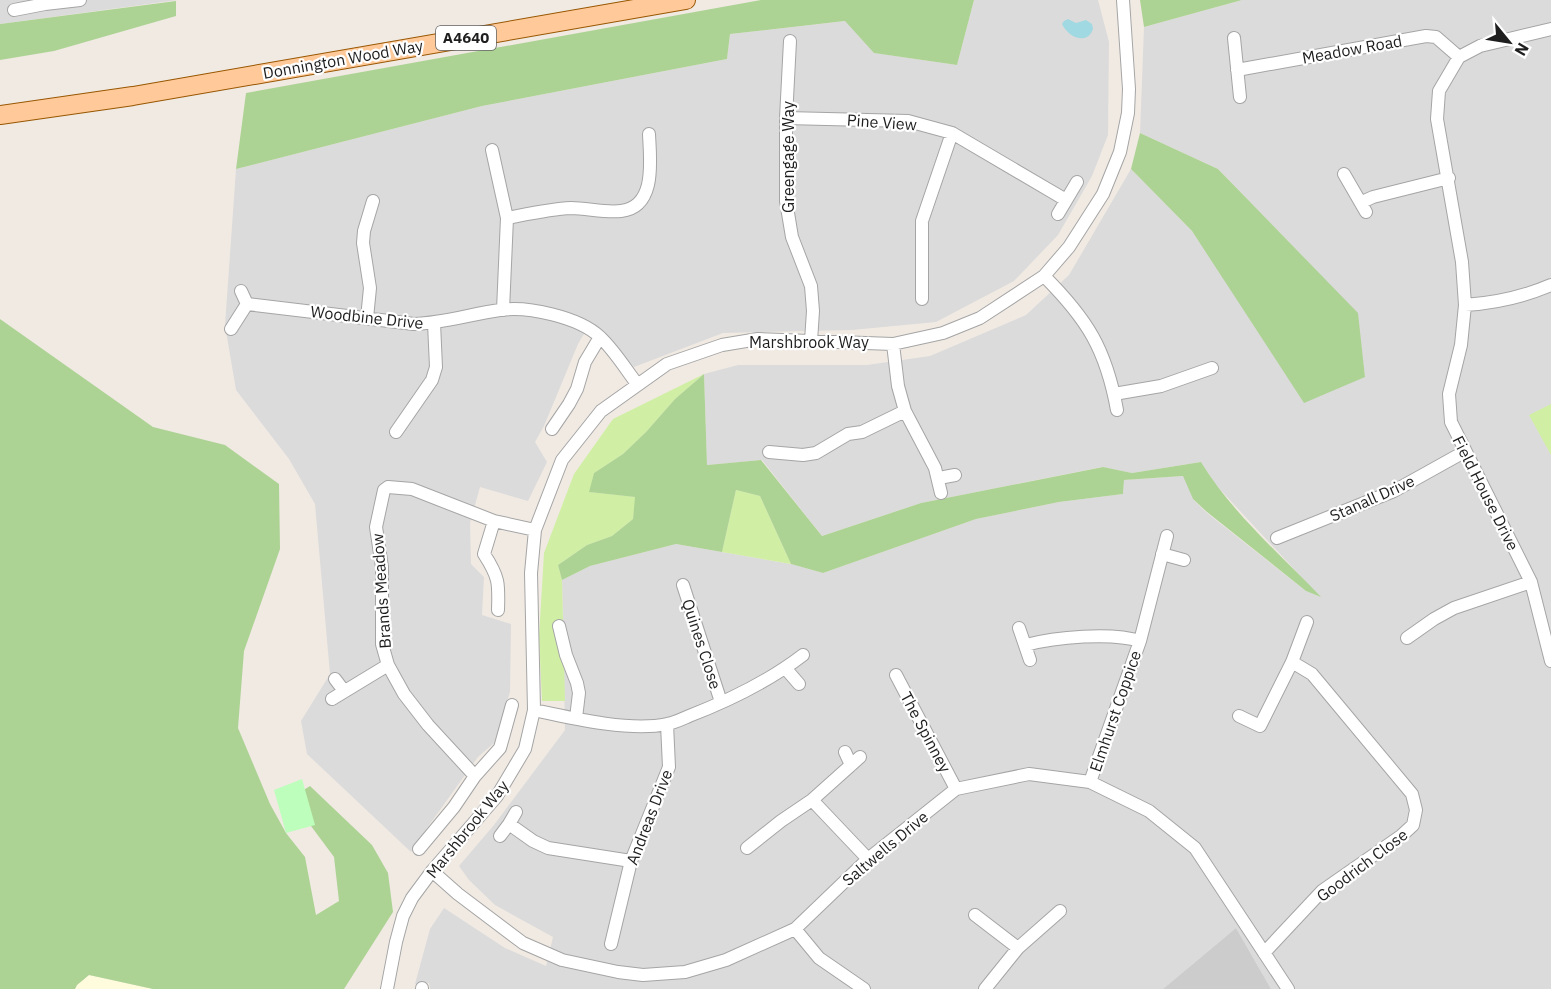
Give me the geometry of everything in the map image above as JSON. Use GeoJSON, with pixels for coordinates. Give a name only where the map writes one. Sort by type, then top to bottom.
{"type":"FeatureCollection","features":[{"type":"Feature","properties":{"kind":"main road","name":"Donnington Wood Way"},"geometry":{"type":"LineString","coordinates":[[0,115],[133,96],[686,0]]}},
{"type":"Feature","properties":{"kind":"street"},"geometry":{"type":"LineString","coordinates":[[14,10],[45,2],[80,0]]}},
{"type":"Feature","properties":{"kind":"street","name":"Marshbrook Way"},"geometry":{"type":"LineString","coordinates":[[387,989],[403,916],[412,898],[432,871],[497,796],[525,749],[534,710],[531,573],[535,530],[562,460],[601,411],[667,364],[722,345],[758,339],[893,344],[943,333],[980,318],[1044,276],[1070,247],[1103,194],[1120,152],[1128,113],[1129,89],[1121,3]]}},
{"type":"Feature","properties":{"kind":"street"},"geometry":{"type":"LineString","coordinates":[[1459,57],[1480,46],[1551,29]]}},
{"type":"Feature","properties":{"kind":"street","name":"Meadow Road"},"geometry":{"type":"LineString","coordinates":[[1237,70],[1426,36],[1436,37],[1459,57]]}},
{"type":"Feature","properties":{"kind":"street"},"geometry":{"type":"LineString","coordinates":[[1234,38],[1240,97]]}},
{"type":"Feature","properties":{"kind":"street","name":"Greengage Way"},"geometry":{"type":"LineString","coordinates":[[790,41],[786,118],[788,218],[792,237],[811,286],[813,311],[811,341]]}},
{"type":"Feature","properties":{"kind":"street","name":"Field House Drive"},"geometry":{"type":"LineString","coordinates":[[1459,57],[1439,91],[1437,110],[1462,262],[1465,305],[1461,345],[1449,394],[1451,422],[1531,582],[1551,661]]}},
{"type":"Feature","properties":{"kind":"street","name":"Pine View"},"geometry":{"type":"LineString","coordinates":[[786,118],[908,121],[952,133],[1066,200]]}},
{"type":"Feature","properties":{"kind":"street"},"geometry":{"type":"LineString","coordinates":[[922,299],[922,220],[952,133]]}},
{"type":"Feature","properties":{"kind":"street"},"geometry":{"type":"LineString","coordinates":[[507,218],[569,208],[620,211],[631,209],[647,192],[650,165],[649,134]]}},
{"type":"Feature","properties":{"kind":"street"},"geometry":{"type":"LineString","coordinates":[[492,150],[507,218],[503,310]]}},
{"type":"Feature","properties":{"kind":"street"},"geometry":{"type":"LineString","coordinates":[[1344,174],[1364,207],[1373,197],[1449,178]]}},
{"type":"Feature","properties":{"kind":"street"},"geometry":{"type":"LineString","coordinates":[[1058,214],[1077,182]]}},
{"type":"Feature","properties":{"kind":"street"},"geometry":{"type":"LineString","coordinates":[[367,318],[370,288],[363,243],[364,231],[373,201]]}},
{"type":"Feature","properties":{"kind":"street"},"geometry":{"type":"LineString","coordinates":[[1044,276],[1086,323],[1107,365],[1117,410]]}},
{"type":"Feature","properties":{"kind":"street"},"geometry":{"type":"LineString","coordinates":[[1465,305],[1492,303],[1526,295],[1551,285]]}},
{"type":"Feature","properties":{"kind":"street"},"geometry":{"type":"LineString","coordinates":[[231,329],[247,304],[242,291]]}},
{"type":"Feature","properties":{"kind":"street","name":"Woodbine Drive"},"geometry":{"type":"LineString","coordinates":[[247,304],[414,324],[434,323],[503,310],[539,312],[564,317],[584,325],[600,336],[637,384]]}},
{"type":"Feature","properties":{"kind":"street"},"geometry":{"type":"LineString","coordinates":[[396,432],[432,380],[436,367],[434,323]]}},
{"type":"Feature","properties":{"kind":"street"},"geometry":{"type":"LineString","coordinates":[[552,429],[577,389],[585,362],[600,336]]}},
{"type":"Feature","properties":{"kind":"street"},"geometry":{"type":"LineString","coordinates":[[893,344],[898,386],[906,411],[939,478],[941,493]]}},
{"type":"Feature","properties":{"kind":"street"},"geometry":{"type":"LineString","coordinates":[[1114,394],[1161,386],[1212,368]]}},
{"type":"Feature","properties":{"kind":"street"},"geometry":{"type":"LineString","coordinates":[[769,452],[802,455],[816,453],[848,434],[862,432],[906,411]]}},
{"type":"Feature","properties":{"kind":"street","name":"Stanall Drive"},"geometry":{"type":"LineString","coordinates":[[1277,538],[1394,491],[1464,452]]}},
{"type":"Feature","properties":{"kind":"street"},"geometry":{"type":"LineString","coordinates":[[939,478],[955,475]]}},
{"type":"Feature","properties":{"kind":"street","name":"Brands Meadow"},"geometry":{"type":"LineString","coordinates":[[475,776],[428,725],[404,694],[388,665],[382,644],[382,567],[376,527],[384,490],[388,487],[412,489],[494,521],[535,530]]}},
{"type":"Feature","properties":{"kind":"street"},"geometry":{"type":"LineString","coordinates":[[494,521],[484,554],[494,569],[499,584],[498,610]]}},
{"type":"Feature","properties":{"kind":"street","name":"Elmhurst Coppice"},"geometry":{"type":"LineString","coordinates":[[1090,782],[1140,641],[1167,536]]}},
{"type":"Feature","properties":{"kind":"street"},"geometry":{"type":"LineString","coordinates":[[1162,554],[1184,560]]}},
{"type":"Feature","properties":{"kind":"street"},"geometry":{"type":"LineString","coordinates":[[1407,638],[1454,608],[1531,582]]}},
{"type":"Feature","properties":{"kind":"street","name":"Quines Close"},"geometry":{"type":"LineString","coordinates":[[683,585],[721,702]]}},
{"type":"Feature","properties":{"kind":"street"},"geometry":{"type":"LineString","coordinates":[[1239,716],[1260,726],[1292,662],[1307,622]]}},
{"type":"Feature","properties":{"kind":"street"},"geometry":{"type":"LineString","coordinates":[[559,626],[579,693],[576,718]]}},
{"type":"Feature","properties":{"kind":"street"},"geometry":{"type":"LineString","coordinates":[[1019,628],[1030,660]]}},
{"type":"Feature","properties":{"kind":"street","name":"Elmhurst Coppice"},"geometry":{"type":"LineString","coordinates":[[1026,645],[1044,640],[1125,636],[1140,641]]}},
{"type":"Feature","properties":{"kind":"street"},"geometry":{"type":"LineString","coordinates":[[534,710],[604,723],[635,726],[667,724],[721,702],[786,669],[803,656]]}},
{"type":"Feature","properties":{"kind":"street","name":"Goodrich Close"},"geometry":{"type":"LineString","coordinates":[[1264,953],[1322,891],[1401,836],[1413,825],[1416,810],[1412,794],[1312,674],[1292,662]]}},
{"type":"Feature","properties":{"kind":"street","name":"Brands Meadow"},"geometry":{"type":"LineString","coordinates":[[332,699],[388,665]]}},
{"type":"Feature","properties":{"kind":"street"},"geometry":{"type":"LineString","coordinates":[[786,669],[799,684]]}},
{"type":"Feature","properties":{"kind":"street","name":"The Spinney"},"geometry":{"type":"LineString","coordinates":[[896,675],[956,789]]}},
{"type":"Feature","properties":{"kind":"street"},"geometry":{"type":"LineString","coordinates":[[335,679],[344,691]]}},
{"type":"Feature","properties":{"kind":"street"},"geometry":{"type":"LineString","coordinates":[[419,849],[454,807],[475,776],[500,748],[512,705]]}},
{"type":"Feature","properties":{"kind":"street","name":"Andreas Drive"},"geometry":{"type":"LineString","coordinates":[[611,944],[631,861],[669,767],[667,724]]}},
{"type":"Feature","properties":{"kind":"street"},"geometry":{"type":"LineString","coordinates":[[747,848],[812,800],[856,761],[845,752]]}},
{"type":"Feature","properties":{"kind":"street","name":"Saltwells Drive"},"geometry":{"type":"LineString","coordinates":[[432,871],[458,894],[523,943],[562,960],[643,975],[685,972],[726,960],[795,929],[868,859],[956,789],[1029,774],[1090,782],[1149,811],[1195,849],[1288,989]]}},
{"type":"Feature","properties":{"kind":"street"},"geometry":{"type":"LineString","coordinates":[[812,800],[868,859]]}},
{"type":"Feature","properties":{"kind":"street"},"geometry":{"type":"LineString","coordinates":[[500,836],[516,812]]}},
{"type":"Feature","properties":{"kind":"street"},"geometry":{"type":"LineString","coordinates":[[509,824],[533,841],[548,848],[631,861]]}},
{"type":"Feature","properties":{"kind":"street"},"geometry":{"type":"LineString","coordinates":[[985,989],[1018,948],[1060,911]]}},
{"type":"Feature","properties":{"kind":"street"},"geometry":{"type":"LineString","coordinates":[[975,915],[1018,948]]}},
{"type":"Feature","properties":{"kind":"street"},"geometry":{"type":"LineString","coordinates":[[795,929],[819,958],[864,989]]}},
{"type":"Feature","properties":{"kind":"shaded area"},"geometry":{"type":"Polygon","coordinates":[[[0,0],[178,0],[0,24],[0,0]]]}},
{"type":"Feature","properties":{"kind":"shaded area"},"geometry":{"type":"Polygon","coordinates":[[[974,0],[1098,0],[1109,42],[1108,135],[1092,176],[1058,235],[1014,281],[936,322],[852,330],[723,333],[634,367],[591,322],[578,344],[544,426],[535,442],[547,462],[528,501],[480,487],[470,523],[471,564],[484,577],[482,615],[511,624],[510,692],[494,743],[478,757],[411,852],[307,754],[301,721],[330,674],[315,504],[289,459],[236,390],[225,325],[236,169],[482,106],[727,59],[730,34],[846,21],[875,53],[957,65],[974,0]]]}},
{"type":"Feature","properties":{"kind":"shaded area"},"geometry":{"type":"Polygon","coordinates":[[[1242,0],[1551,0],[1551,989],[1271,989],[1236,928],[1163,989],[430,989],[429,983],[415,984],[430,929],[444,908],[505,948],[546,966],[553,937],[495,905],[469,880],[459,866],[494,825],[565,730],[562,580],[590,566],[676,544],[791,564],[823,573],[976,519],[1059,502],[1123,494],[1124,480],[1184,476],[1193,499],[1207,513],[1306,591],[1319,596],[1215,484],[1201,462],[1132,473],[1102,467],[921,503],[822,536],[762,460],[707,465],[704,374],[738,365],[867,365],[930,356],[1026,315],[1069,275],[1131,169],[1192,231],[1237,297],[1365,377],[1357,313],[1218,169],[1140,133],[1144,27],[1242,0]]]}},
{"type":"Feature","properties":{"kind":"shaded area"},"geometry":{"type":"Polygon","coordinates":[[[1236,928],[1271,989],[1163,989],[1236,928]]]}},
{"type":"Feature","properties":{"kind":"shaded area"},"geometry":{"type":"Polygon","coordinates":[[[89,975],[153,989],[75,989],[89,975]]]}},
{"type":"Feature","properties":{"kind":"green space"},"geometry":{"type":"Polygon","coordinates":[[[761,0],[974,0],[957,65],[874,53],[845,21],[730,34],[727,59],[482,106],[236,169],[246,93],[761,0]]]}},
{"type":"Feature","properties":{"kind":"green space"},"geometry":{"type":"Polygon","coordinates":[[[1140,0],[1242,0],[1144,27],[1140,0]]]}},
{"type":"Feature","properties":{"kind":"green space"},"geometry":{"type":"Polygon","coordinates":[[[176,1],[176,16],[54,51],[0,60],[0,24],[176,1]]]}},
{"type":"Feature","properties":{"kind":"green space"},"geometry":{"type":"Polygon","coordinates":[[[1140,133],[1218,169],[1358,313],[1365,377],[1304,403],[1192,231],[1131,169],[1140,133]]]}},
{"type":"Feature","properties":{"kind":"green space"},"geometry":{"type":"Polygon","coordinates":[[[0,319],[153,427],[225,445],[279,484],[280,549],[244,651],[238,728],[270,804],[286,833],[305,857],[316,915],[339,901],[334,857],[311,826],[302,791],[310,786],[372,845],[388,873],[393,912],[344,989],[153,989],[89,975],[75,989],[0,989],[0,319]]]}},
{"type":"Feature","properties":{"kind":"green space"},"geometry":{"type":"Polygon","coordinates":[[[704,374],[675,399],[623,454],[594,473],[590,492],[636,497],[633,519],[612,536],[587,545],[558,565],[562,580],[565,701],[542,701],[539,636],[544,553],[574,474],[613,419],[704,374]]]}},
{"type":"Feature","properties":{"kind":"green space"},"geometry":{"type":"Polygon","coordinates":[[[704,374],[707,465],[761,460],[822,536],[921,503],[1103,467],[1132,473],[1201,462],[1213,481],[1242,516],[1321,597],[1306,591],[1207,512],[1193,499],[1183,476],[1124,480],[1123,494],[1059,502],[976,519],[823,573],[791,564],[760,496],[736,490],[722,552],[676,544],[590,566],[562,580],[558,565],[587,545],[612,536],[633,519],[635,497],[589,492],[594,473],[623,454],[675,399],[704,374]]]}},
{"type":"Feature","properties":{"kind":"green space"},"geometry":{"type":"Polygon","coordinates":[[[1551,404],[1551,455],[1529,415],[1551,404]]]}},
{"type":"Feature","properties":{"kind":"green space"},"geometry":{"type":"Polygon","coordinates":[[[736,490],[760,496],[791,564],[722,552],[736,490]]]}},
{"type":"Feature","properties":{"kind":"green space"},"geometry":{"type":"Polygon","coordinates":[[[302,779],[315,825],[286,833],[274,790],[302,779]]]}},
{"type":"Feature","properties":{"kind":"water"},"geometry":{"type":"Polygon","coordinates":[[[1068,19],[1076,23],[1086,20],[1092,24],[1093,29],[1086,37],[1073,36],[1062,24],[1068,19]]]}}]}
